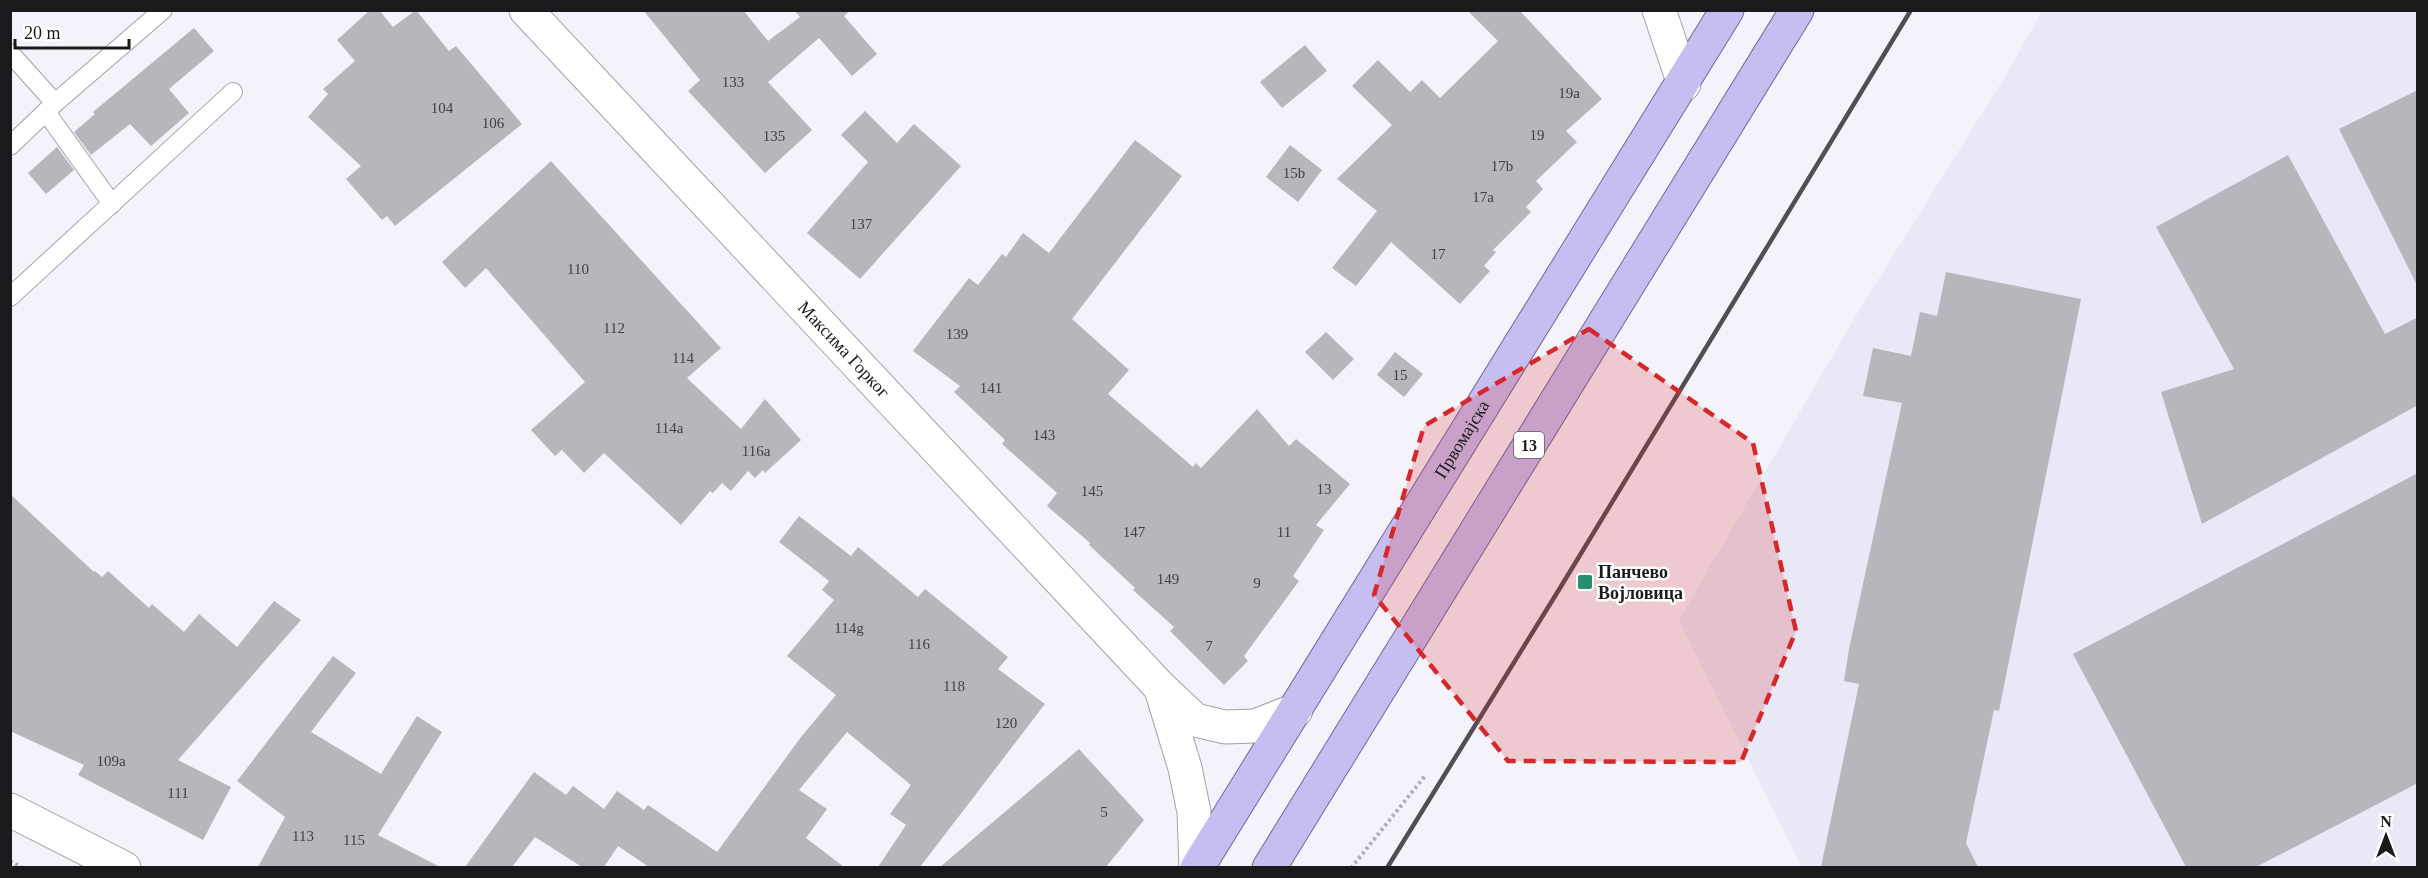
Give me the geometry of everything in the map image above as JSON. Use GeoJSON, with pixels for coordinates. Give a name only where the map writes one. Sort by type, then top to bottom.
{"type":"FeatureCollection","features":[{"type":"Feature","properties":{"kind":"main road","name":"Првомајска"},"geometry":{"type":"LineString","coordinates":[[1197,867],[1684,84],[1727,10]]}},
{"type":"Feature","properties":{"kind":"main road","name":"13"},"geometry":{"type":"LineString","coordinates":[[1269,867],[1797,10]]}},
{"type":"Feature","properties":{"kind":"street","name":"Максима Горког"},"geometry":{"type":"LineString","coordinates":[[526,10],[1160,687],[1195,720],[1225,727],[1255,726],[1296,710]]}},
{"type":"Feature","properties":{"kind":"street"},"geometry":{"type":"LineString","coordinates":[[1659,10],[1684,84]]}},
{"type":"Feature","properties":{"kind":"street"},"geometry":{"type":"LineString","coordinates":[[1160,687],[1185,768],[1194,812],[1197,867]]}},
{"type":"Feature","properties":{"kind":"street"},"geometry":{"type":"LineString","coordinates":[[10,810],[124,867]]}},
{"type":"Feature","properties":{"kind":"lane"},"geometry":{"type":"LineString","coordinates":[[10,146],[163,10]]}},
{"type":"Feature","properties":{"kind":"lane"},"geometry":{"type":"LineString","coordinates":[[10,53],[51,108],[112,204]]}},
{"type":"Feature","properties":{"kind":"lane"},"geometry":{"type":"LineString","coordinates":[[10,297],[233,92]]}},
{"type":"Feature","properties":{"kind":"path"},"geometry":{"type":"LineString","coordinates":[[1351,867],[1425,776]]}},
{"type":"Feature","properties":{"kind":"path"},"geometry":{"type":"LineString","coordinates":[[10,861],[23,867]]}},
{"type":"Feature","properties":{"kind":"highlighted area"},"geometry":{"type":"Polygon","coordinates":[[[1589,329],[1753,443],[1796,631],[1741,762],[1508,761],[1374,595],[1424,426],[1589,329]]]}},
{"type":"Feature","properties":{"kind":"shaded area"},"geometry":{"type":"Polygon","coordinates":[[[2042,11],[2417,11],[2417,867],[1802,867],[1679,620],[1861,307],[2008,72],[2042,11]]]}},
{"type":"Feature","properties":{"kind":"building"},"geometry":{"type":"Polygon","coordinates":[[[370,10],[379,10],[393,27],[416,10],[449,51],[456,46],[522,124],[395,226],[387,216],[382,220],[346,179],[361,166],[308,117],[328,94],[323,89],[355,61],[337,40],[370,10]]]}},
{"type":"Feature","properties":{"kind":"building"},"geometry":{"type":"Polygon","coordinates":[[[643,10],[743,10],[768,41],[800,17],[794,10],[851,10],[844,16],[877,54],[852,76],[819,38],[768,82],[812,130],[765,173],[688,91],[700,80],[643,10]]]}},
{"type":"Feature","properties":{"kind":"building"},"geometry":{"type":"Polygon","coordinates":[[[1467,10],[1519,10],[1602,99],[1566,131],[1577,142],[1536,181],[1543,189],[1526,207],[1531,212],[1493,250],[1496,252],[1484,266],[1490,271],[1460,304],[1391,242],[1356,286],[1332,268],[1377,211],[1337,179],[1392,125],[1352,86],[1378,60],[1410,92],[1422,80],[1440,98],[1498,41],[1467,10]]]}},
{"type":"Feature","properties":{"kind":"building"},"geometry":{"type":"Polygon","coordinates":[[[194,28],[214,51],[169,89],[189,113],[151,146],[130,124],[91,155],[74,132],[95,114],[93,112],[194,28]]]}},
{"type":"Feature","properties":{"kind":"building"},"geometry":{"type":"Polygon","coordinates":[[[1305,45],[1327,71],[1282,108],[1260,82],[1305,45]]]}},
{"type":"Feature","properties":{"kind":"building"},"geometry":{"type":"Polygon","coordinates":[[[2418,90],[2418,287],[2339,129],[2418,90]]]}},
{"type":"Feature","properties":{"kind":"building"},"geometry":{"type":"Polygon","coordinates":[[[865,111],[897,143],[914,124],[961,166],[860,279],[807,233],[868,162],[841,135],[865,111]]]}},
{"type":"Feature","properties":{"kind":"building"},"geometry":{"type":"Polygon","coordinates":[[[1135,140],[1182,176],[1072,319],[1129,370],[1108,394],[1193,467],[1196,463],[1201,468],[1257,409],[1289,446],[1296,439],[1350,484],[1316,525],[1324,530],[1293,576],[1299,581],[1244,656],[1248,661],[1224,685],[1170,631],[1174,627],[1133,590],[1135,588],[1089,545],[1090,543],[1047,506],[1057,493],[1002,444],[1005,440],[954,392],[960,386],[913,351],[969,278],[978,285],[1002,254],[1006,257],[1023,233],[1049,253],[1135,140]]]}},
{"type":"Feature","properties":{"kind":"building"},"geometry":{"type":"Polygon","coordinates":[[[1290,145],[1322,170],[1298,202],[1266,177],[1290,145]]]}},
{"type":"Feature","properties":{"kind":"building"},"geometry":{"type":"Polygon","coordinates":[[[57,147],[74,170],[46,194],[28,173],[57,147]]]}},
{"type":"Feature","properties":{"kind":"building"},"geometry":{"type":"Polygon","coordinates":[[[2288,155],[2385,334],[2418,317],[2418,405],[2202,524],[2161,392],[2234,369],[2156,227],[2288,155]]]}},
{"type":"Feature","properties":{"kind":"building"},"geometry":{"type":"Polygon","coordinates":[[[551,161],[721,348],[687,378],[741,429],[765,399],[801,440],[765,473],[763,470],[755,478],[748,471],[731,491],[722,483],[713,493],[710,491],[681,525],[604,453],[584,473],[562,450],[555,456],[531,430],[585,382],[486,268],[465,288],[442,262],[551,161]]]}},
{"type":"Feature","properties":{"kind":"building"},"geometry":{"type":"Polygon","coordinates":[[[1946,272],[2081,299],[1999,711],[1994,710],[1966,843],[1978,867],[1821,867],[1859,684],[1844,681],[1849,649],[1902,403],[1863,396],[1873,348],[1911,356],[1920,312],[1937,316],[1946,272]]]}},
{"type":"Feature","properties":{"kind":"building"},"geometry":{"type":"Polygon","coordinates":[[[1326,332],[1354,359],[1333,380],[1305,352],[1326,332]]]}},
{"type":"Feature","properties":{"kind":"building"},"geometry":{"type":"Polygon","coordinates":[[[1395,352],[1423,374],[1404,397],[1377,375],[1395,352]]]}},
{"type":"Feature","properties":{"kind":"building"},"geometry":{"type":"Polygon","coordinates":[[[2418,473],[2418,783],[2256,867],[2186,867],[2073,654],[2418,473]]]}},
{"type":"Feature","properties":{"kind":"building"},"geometry":{"type":"Polygon","coordinates":[[[10,494],[94,572],[102,577],[108,571],[149,608],[152,604],[184,632],[199,614],[237,647],[274,601],[301,620],[178,760],[231,787],[203,840],[78,775],[84,765],[10,731],[10,494]]]}},
{"type":"Feature","properties":{"kind":"building"},"geometry":{"type":"Polygon","coordinates":[[[799,516],[851,556],[858,547],[918,597],[925,589],[1008,657],[998,669],[1045,704],[920,867],[878,867],[906,825],[890,814],[911,785],[847,732],[799,790],[827,809],[806,838],[844,867],[649,867],[618,846],[604,867],[582,867],[535,837],[512,867],[465,867],[534,772],[566,795],[573,786],[604,809],[617,791],[644,810],[648,805],[717,852],[801,737],[836,695],[787,656],[834,600],[822,590],[829,581],[779,542],[799,516]]]}},
{"type":"Feature","properties":{"kind":"building"},"geometry":{"type":"Polygon","coordinates":[[[333,656],[356,673],[311,732],[381,774],[417,716],[442,732],[378,835],[440,867],[258,867],[285,817],[237,781],[333,656]]]}},
{"type":"Feature","properties":{"kind":"building"},"geometry":{"type":"Polygon","coordinates":[[[1079,749],[1144,820],[1106,867],[940,867],[1079,749]]]}},
{"type":"Feature","properties":{"kind":"railway"},"geometry":{"type":"LineString","coordinates":[[1387,868],[1911,10]]}},
{"type":"Feature","properties":{"kind":"place","name":"Панчево Војловица"},"geometry":{"type":"Point","coordinates":[1585,582]}}]}
